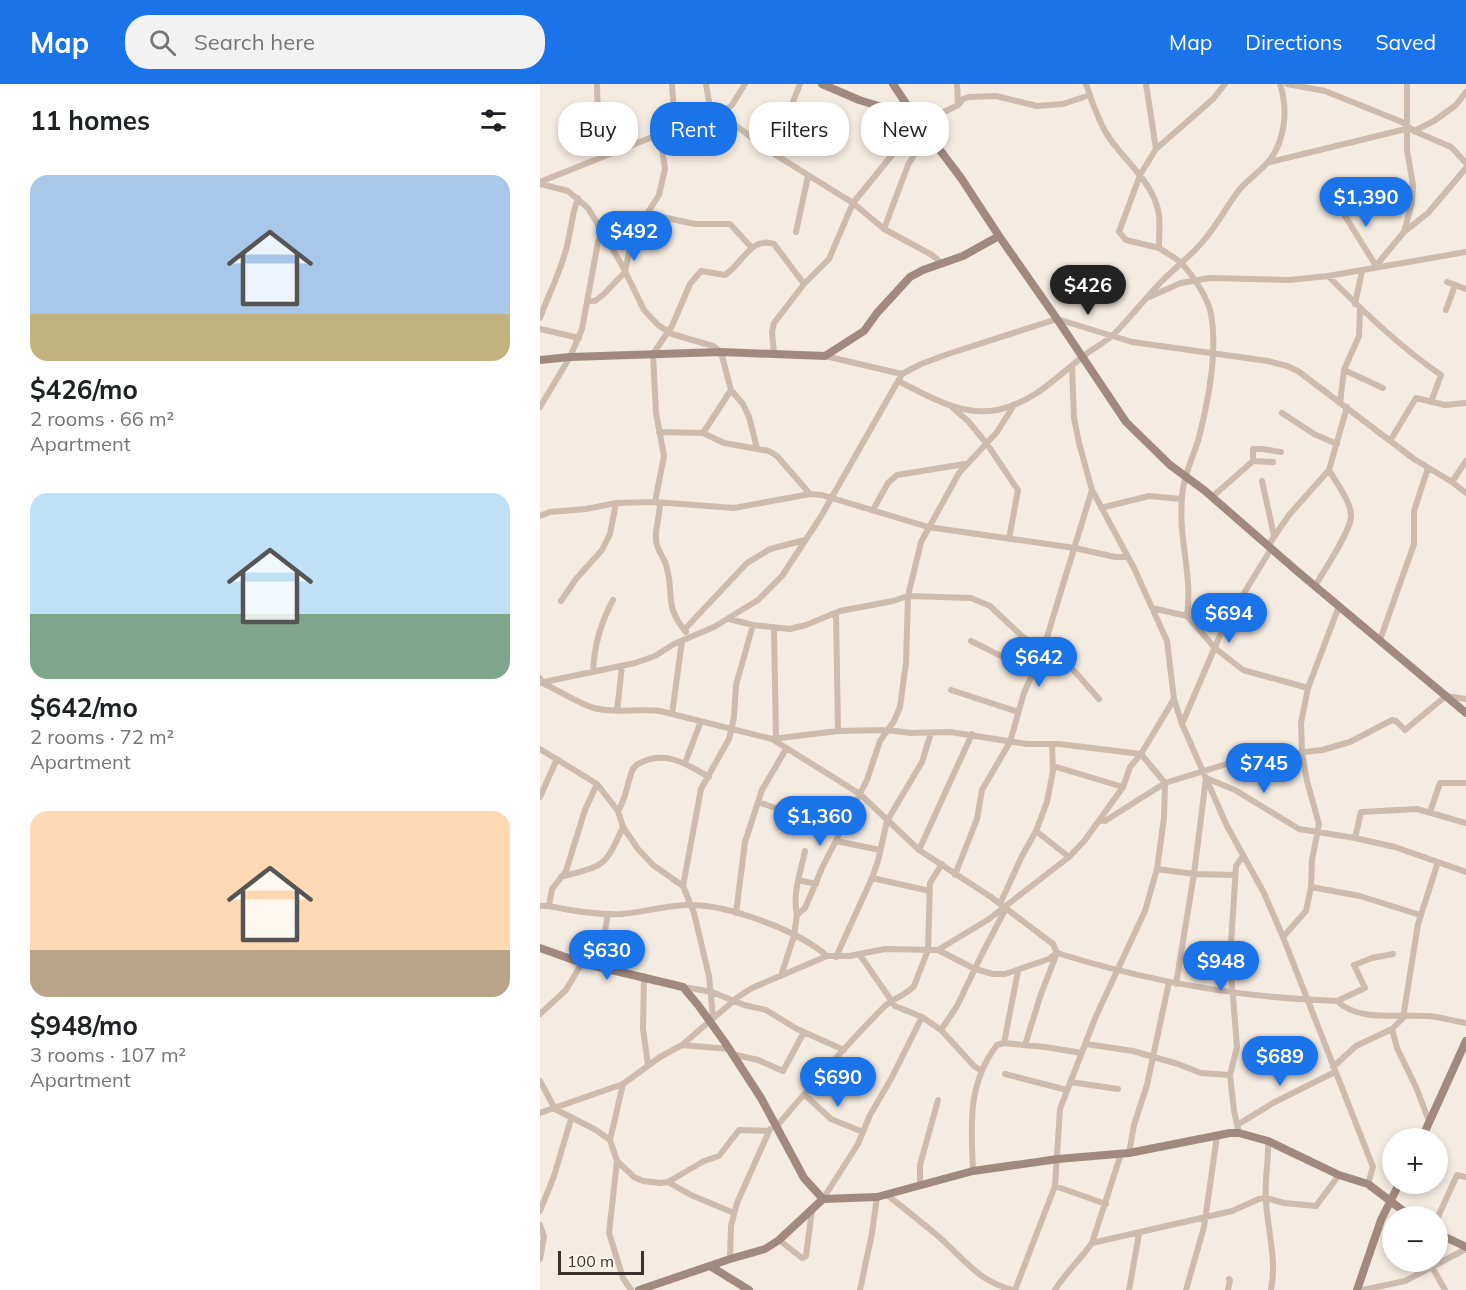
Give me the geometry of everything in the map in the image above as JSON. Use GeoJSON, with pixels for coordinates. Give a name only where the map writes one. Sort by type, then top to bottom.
{"type":"FeatureCollection","features":[{"type":"Feature","properties":{"kind":"street"},"geometry":{"type":"LineString","coordinates":[[597,84],[597,102]]}},
{"type":"Feature","properties":{"kind":"street"},"geometry":{"type":"LineString","coordinates":[[672,84],[673,102]]}},
{"type":"Feature","properties":{"kind":"street"},"geometry":{"type":"LineString","coordinates":[[706,84],[711,102]]}},
{"type":"Feature","properties":{"kind":"street"},"geometry":{"type":"LineString","coordinates":[[734,102],[745,84]]}},
{"type":"Feature","properties":{"kind":"street"},"geometry":{"type":"LineString","coordinates":[[793,102],[800,84]]}},
{"type":"Feature","properties":{"kind":"street"},"geometry":{"type":"LineString","coordinates":[[822,84],[865,102]]}},
{"type":"Feature","properties":{"kind":"street"},"geometry":{"type":"LineString","coordinates":[[893,84],[905,102]]}},
{"type":"Feature","properties":{"kind":"street"},"geometry":{"type":"LineString","coordinates":[[957,84],[958,105]]}},
{"type":"Feature","properties":{"kind":"street"},"geometry":{"type":"LineString","coordinates":[[1086,84],[1109,138],[1140,175],[1157,205],[1159,248]]}},
{"type":"Feature","properties":{"kind":"street"},"geometry":{"type":"LineString","coordinates":[[1146,84],[1156,148]]}},
{"type":"Feature","properties":{"kind":"street"},"geometry":{"type":"LineString","coordinates":[[1187,616],[1190,598],[1181,499],[1201,429],[1212,372],[1212,316],[1207,302],[1181,263],[1159,248],[1126,240],[1119,232],[1140,175],[1156,148],[1213,99],[1225,84]]}},
{"type":"Feature","properties":{"kind":"street"},"geometry":{"type":"LineString","coordinates":[[898,381],[952,406],[989,411],[1014,405],[1042,391],[1083,356],[1112,336],[1204,240],[1241,189],[1270,162],[1281,137],[1285,117],[1280,84]]}},
{"type":"Feature","properties":{"kind":"street"},"geometry":{"type":"LineString","coordinates":[[1287,84],[1325,92],[1406,127],[1451,147],[1466,163]]}},
{"type":"Feature","properties":{"kind":"street"},"geometry":{"type":"LineString","coordinates":[[1404,232],[1412,203],[1413,185],[1407,150],[1407,84]]}},
{"type":"Feature","properties":{"kind":"street"},"geometry":{"type":"LineString","coordinates":[[1414,131],[1434,121],[1456,105],[1466,92]]}},
{"type":"Feature","properties":{"kind":"street"},"geometry":{"type":"LineString","coordinates":[[949,110],[958,105],[963,99],[988,96],[1003,97],[1037,106],[1063,104],[1090,95]]}},
{"type":"Feature","properties":{"kind":"street"},"geometry":{"type":"LineString","coordinates":[[737,126],[808,176],[853,203],[884,228],[932,255],[943,264]]}},
{"type":"Feature","properties":{"kind":"street"},"geometry":{"type":"LineString","coordinates":[[1270,162],[1406,127]]}},
{"type":"Feature","properties":{"kind":"street"},"geometry":{"type":"LineString","coordinates":[[540,183],[604,156]]}},
{"type":"Feature","properties":{"kind":"street"},"geometry":{"type":"LineString","coordinates":[[588,301],[594,301],[604,294],[626,272],[632,237],[659,195],[665,169],[663,156]]}},
{"type":"Feature","properties":{"kind":"street"},"geometry":{"type":"LineString","coordinates":[[774,354],[772,326],[804,284],[829,259],[853,203],[891,156]]}},
{"type":"Feature","properties":{"kind":"street"},"geometry":{"type":"LineString","coordinates":[[884,228],[913,156]]}},
{"type":"Feature","properties":{"kind":"street"},"geometry":{"type":"LineString","coordinates":[[944,156],[1126,422],[1170,465],[1212,496],[1270,548],[1466,713]]}},
{"type":"Feature","properties":{"kind":"street"},"geometry":{"type":"LineString","coordinates":[[1375,267],[1404,232],[1428,213],[1466,168]]}},
{"type":"Feature","properties":{"kind":"street"},"geometry":{"type":"LineString","coordinates":[[796,232],[808,176]]}},
{"type":"Feature","properties":{"kind":"street"},"geometry":{"type":"LineString","coordinates":[[540,183],[568,191],[588,208],[626,272],[644,310],[658,325],[668,332],[713,346],[721,352],[731,390],[749,417],[757,448]]}},
{"type":"Feature","properties":{"kind":"street"},"geometry":{"type":"LineString","coordinates":[[540,318],[562,265],[573,209],[578,198]]}},
{"type":"Feature","properties":{"kind":"street"},"geometry":{"type":"LineString","coordinates":[[1337,203],[1375,267]]}},
{"type":"Feature","properties":{"kind":"street"},"geometry":{"type":"LineString","coordinates":[[648,214],[695,224],[730,224],[752,248]]}},
{"type":"Feature","properties":{"kind":"street"},"geometry":{"type":"LineString","coordinates":[[540,407],[579,338],[598,242],[603,233]]}},
{"type":"Feature","properties":{"kind":"street"},"geometry":{"type":"LineString","coordinates":[[825,356],[864,331],[910,277],[963,256],[999,236]]}},
{"type":"Feature","properties":{"kind":"street"},"geometry":{"type":"LineString","coordinates":[[690,638],[675,619],[670,581],[665,562],[656,543],[664,456],[659,432],[653,354],[668,332],[683,297],[697,274],[701,271],[725,275],[757,243],[774,244],[804,284]]}},
{"type":"Feature","properties":{"kind":"street"},"geometry":{"type":"LineString","coordinates":[[1147,298],[1181,283],[1194,280],[1209,278],[1289,280],[1328,276],[1466,252]]}},
{"type":"Feature","properties":{"kind":"street"},"geometry":{"type":"LineString","coordinates":[[1340,404],[1344,370],[1359,336],[1358,307],[1362,271]]}},
{"type":"Feature","properties":{"kind":"street"},"geometry":{"type":"LineString","coordinates":[[1328,276],[1396,342],[1441,375],[1431,402]]}},
{"type":"Feature","properties":{"kind":"street"},"geometry":{"type":"LineString","coordinates":[[1448,282],[1466,289]]}},
{"type":"Feature","properties":{"kind":"street"},"geometry":{"type":"LineString","coordinates":[[1446,309],[1455,285]]}},
{"type":"Feature","properties":{"kind":"street"},"geometry":{"type":"LineString","coordinates":[[541,682],[622,666],[655,656],[729,619],[768,591],[782,576],[820,518],[903,374],[921,364],[948,354],[1057,318],[1132,342],[1268,361],[1287,366],[1298,371],[1390,441],[1466,493]]}},
{"type":"Feature","properties":{"kind":"street"},"geometry":{"type":"LineString","coordinates":[[540,329],[579,338]]}},
{"type":"Feature","properties":{"kind":"street"},"geometry":{"type":"LineString","coordinates":[[690,353],[692,340]]}},
{"type":"Feature","properties":{"kind":"street"},"geometry":{"type":"LineString","coordinates":[[540,360],[721,352],[774,354],[825,356],[903,374]]}},
{"type":"Feature","properties":{"kind":"street"},"geometry":{"type":"LineString","coordinates":[[1072,366],[1074,418],[1092,490],[1128,557],[1167,641],[1174,699],[1182,724],[1227,826],[1264,893],[1283,937],[1373,1167],[1368,1184]]}},
{"type":"Feature","properties":{"kind":"street"},"geometry":{"type":"LineString","coordinates":[[1344,370],[1383,388]]}},
{"type":"Feature","properties":{"kind":"street"},"geometry":{"type":"LineString","coordinates":[[703,433],[731,390]]}},
{"type":"Feature","properties":{"kind":"street"},"geometry":{"type":"LineString","coordinates":[[1390,441],[1416,398],[1445,405],[1466,403]]}},
{"type":"Feature","properties":{"kind":"street"},"geometry":{"type":"LineString","coordinates":[[797,915],[805,908],[860,794],[873,765],[880,741],[897,715],[904,690],[908,596],[921,542],[947,492],[966,464],[1004,424],[1014,405]]}},
{"type":"Feature","properties":{"kind":"street"},"geometry":{"type":"LineString","coordinates":[[952,406],[987,444],[1018,490],[1009,539]]}},
{"type":"Feature","properties":{"kind":"street"},"geometry":{"type":"LineString","coordinates":[[1182,724],[1224,626],[1270,548],[1274,536],[1289,515],[1329,470],[1347,407]]}},
{"type":"Feature","properties":{"kind":"street"},"geometry":{"type":"LineString","coordinates":[[1282,413],[1314,434],[1337,444]]}},
{"type":"Feature","properties":{"kind":"street"},"geometry":{"type":"LineString","coordinates":[[659,432],[703,433],[724,443],[769,451],[777,456],[810,494]]}},
{"type":"Feature","properties":{"kind":"street"},"geometry":{"type":"LineString","coordinates":[[1253,461],[1253,449],[1281,453]]}},
{"type":"Feature","properties":{"kind":"street"},"geometry":{"type":"LineString","coordinates":[[1212,496],[1253,461],[1272,462]]}},
{"type":"Feature","properties":{"kind":"street"},"geometry":{"type":"LineString","coordinates":[[1452,482],[1466,461]]}},
{"type":"Feature","properties":{"kind":"street"},"geometry":{"type":"LineString","coordinates":[[873,510],[888,483],[897,475],[966,464]]}},
{"type":"Feature","properties":{"kind":"street"},"geometry":{"type":"LineString","coordinates":[[1380,640],[1414,544],[1414,511],[1428,468]]}},
{"type":"Feature","properties":{"kind":"street"},"geometry":{"type":"LineString","coordinates":[[1315,586],[1348,529],[1351,516],[1348,504],[1329,470]]}},
{"type":"Feature","properties":{"kind":"street"},"geometry":{"type":"LineString","coordinates":[[1262,481],[1274,536]]}},
{"type":"Feature","properties":{"kind":"street"},"geometry":{"type":"LineString","coordinates":[[955,875],[975,825],[982,790],[1010,742],[1018,712],[1043,650],[1092,490]]}},
{"type":"Feature","properties":{"kind":"street"},"geometry":{"type":"LineString","coordinates":[[540,516],[550,512],[616,503],[658,502],[734,508],[810,494],[831,497],[928,528],[1075,548],[1115,557],[1128,557]]}},
{"type":"Feature","properties":{"kind":"street"},"geometry":{"type":"LineString","coordinates":[[1101,508],[1149,496],[1181,499]]}},
{"type":"Feature","properties":{"kind":"street"},"geometry":{"type":"LineString","coordinates":[[561,601],[576,579],[602,550],[610,534],[616,503]]}},
{"type":"Feature","properties":{"kind":"street"},"geometry":{"type":"LineString","coordinates":[[684,630],[747,563],[770,549],[805,540]]}},
{"type":"Feature","properties":{"kind":"street"},"geometry":{"type":"LineString","coordinates":[[729,619],[774,628],[799,628],[836,613],[908,596],[960,596],[985,603],[1023,637],[1069,665],[1099,699]]}},
{"type":"Feature","properties":{"kind":"street"},"geometry":{"type":"LineString","coordinates":[[593,672],[594,648],[604,616],[613,600]]}},
{"type":"Feature","properties":{"kind":"street"},"geometry":{"type":"LineString","coordinates":[[1283,937],[1306,911],[1311,887],[1316,832],[1319,824],[1302,753],[1301,723],[1308,688],[1339,606]]}},
{"type":"Feature","properties":{"kind":"street"},"geometry":{"type":"LineString","coordinates":[[1152,609],[1187,616],[1215,648],[1243,670],[1308,688]]}},
{"type":"Feature","properties":{"kind":"street"},"geometry":{"type":"LineString","coordinates":[[836,613],[838,730]]}},
{"type":"Feature","properties":{"kind":"street"},"geometry":{"type":"LineString","coordinates":[[711,1018],[709,976],[694,913],[683,886],[701,789],[724,751],[732,728],[736,685],[753,625]]}},
{"type":"Feature","properties":{"kind":"street"},"geometry":{"type":"LineString","coordinates":[[774,628],[774,738],[786,749],[860,794],[919,850],[1053,944],[1057,953],[1025,1045]]}},
{"type":"Feature","properties":{"kind":"street"},"geometry":{"type":"LineString","coordinates":[[672,714],[682,641]]}},
{"type":"Feature","properties":{"kind":"street"},"geometry":{"type":"LineString","coordinates":[[971,641],[1033,672]]}},
{"type":"Feature","properties":{"kind":"street"},"geometry":{"type":"LineString","coordinates":[[617,711],[622,666]]}},
{"type":"Feature","properties":{"kind":"street"},"geometry":{"type":"LineString","coordinates":[[541,682],[592,707],[617,711],[642,709],[672,714],[774,738],[838,730],[887,730],[911,734],[950,732],[1027,744],[1052,744],[1141,754],[1165,783],[1164,818],[1157,868],[1145,910],[1096,1016],[1060,1109],[1055,1186],[1013,1290],[994,1284],[978,1275],[936,1235],[887,1195]]}},
{"type":"Feature","properties":{"kind":"street"},"geometry":{"type":"LineString","coordinates":[[951,690],[1018,712]]}},
{"type":"Feature","properties":{"kind":"street"},"geometry":{"type":"LineString","coordinates":[[1100,820],[1105,821],[1165,783],[1205,775],[1243,759],[1322,750],[1350,742],[1392,720],[1396,721],[1403,730],[1408,729],[1446,696],[1466,699]]}},
{"type":"Feature","properties":{"kind":"street"},"geometry":{"type":"LineString","coordinates":[[938,950],[1003,907],[1070,857],[1123,787],[1130,767],[1141,754],[1174,699]]}},
{"type":"Feature","properties":{"kind":"street"},"geometry":{"type":"LineString","coordinates":[[685,764],[701,721]]}},
{"type":"Feature","properties":{"kind":"street"},"geometry":{"type":"LineString","coordinates":[[836,957],[872,878],[887,821],[922,762],[931,733]]}},
{"type":"Feature","properties":{"kind":"street"},"geometry":{"type":"LineString","coordinates":[[919,850],[972,735]]}},
{"type":"Feature","properties":{"kind":"street"},"geometry":{"type":"LineString","coordinates":[[941,1030],[957,1006],[975,969],[1003,907],[1022,856],[1036,831],[1047,802],[1053,766],[1052,744]]}},
{"type":"Feature","properties":{"kind":"street"},"geometry":{"type":"LineString","coordinates":[[540,748],[597,784],[618,811],[623,827],[638,849],[653,866],[683,886]]}},
{"type":"Feature","properties":{"kind":"street"},"geometry":{"type":"LineString","coordinates":[[736,913],[745,842],[762,790],[786,749]]}},
{"type":"Feature","properties":{"kind":"street"},"geometry":{"type":"LineString","coordinates":[[618,811],[633,770],[638,764],[659,757],[685,764],[709,777]]}},
{"type":"Feature","properties":{"kind":"street"},"geometry":{"type":"LineString","coordinates":[[540,797],[557,759]]}},
{"type":"Feature","properties":{"kind":"street"},"geometry":{"type":"LineString","coordinates":[[1053,766],[1123,787]]}},
{"type":"Feature","properties":{"kind":"street"},"geometry":{"type":"LineString","coordinates":[[1205,775],[1235,790],[1299,829],[1355,837],[1395,847],[1466,872]]}},
{"type":"Feature","properties":{"kind":"street"},"geometry":{"type":"LineString","coordinates":[[1055,1290],[1064,1275],[1084,1255],[1092,1243],[1125,1154],[1147,1085],[1172,983],[1194,874],[1205,775]]}},
{"type":"Feature","properties":{"kind":"street"},"geometry":{"type":"LineString","coordinates":[[1430,812],[1440,783],[1466,783]]}},
{"type":"Feature","properties":{"kind":"street"},"geometry":{"type":"LineString","coordinates":[[549,906],[552,889],[566,871],[597,784]]}},
{"type":"Feature","properties":{"kind":"street"},"geometry":{"type":"LineString","coordinates":[[758,802],[801,817]]}},
{"type":"Feature","properties":{"kind":"street"},"geometry":{"type":"LineString","coordinates":[[1355,837],[1361,812],[1418,809],[1466,823]]}},
{"type":"Feature","properties":{"kind":"street"},"geometry":{"type":"LineString","coordinates":[[561,877],[599,866],[612,852],[623,827]]}},
{"type":"Feature","properties":{"kind":"street"},"geometry":{"type":"LineString","coordinates":[[1036,831],[1070,857]]}},
{"type":"Feature","properties":{"kind":"street"},"geometry":{"type":"LineString","coordinates":[[836,841],[880,850]]}},
{"type":"Feature","properties":{"kind":"street"},"geometry":{"type":"LineString","coordinates":[[781,976],[794,936],[798,880],[805,851]]}},
{"type":"Feature","properties":{"kind":"street"},"geometry":{"type":"LineString","coordinates":[[1238,1129],[1230,1075],[1237,1047],[1230,930],[1236,866],[1243,855]]}},
{"type":"Feature","properties":{"kind":"street"},"geometry":{"type":"LineString","coordinates":[[683,987],[711,1018],[730,1052],[761,1098],[773,1127],[804,1178],[823,1198],[877,1197],[973,1171],[1058,1159],[1125,1154],[1217,1136],[1238,1129],[1273,1103],[1334,1070],[1356,1046],[1392,1029],[1404,1015],[1419,915],[1438,862]]}},
{"type":"Feature","properties":{"kind":"street"},"geometry":{"type":"LineString","coordinates":[[730,1258],[731,1226],[734,1213],[773,1127],[805,1095],[890,1000],[910,991],[914,986],[928,950],[927,910],[930,883],[942,864]]}},
{"type":"Feature","properties":{"kind":"street"},"geometry":{"type":"LineString","coordinates":[[1157,868],[1194,874],[1235,875]]}},
{"type":"Feature","properties":{"kind":"street"},"geometry":{"type":"LineString","coordinates":[[872,878],[930,891]]}},
{"type":"Feature","properties":{"kind":"street"},"geometry":{"type":"LineString","coordinates":[[798,880],[816,884]]}},
{"type":"Feature","properties":{"kind":"street"},"geometry":{"type":"LineString","coordinates":[[1311,887],[1360,896],[1419,915]]}},
{"type":"Feature","properties":{"kind":"street"},"geometry":{"type":"LineString","coordinates":[[540,906],[608,914],[691,905],[736,913],[769,924],[827,956],[860,955],[885,949],[938,950],[975,969],[993,974],[1018,971],[1049,959],[1057,953]]}},
{"type":"Feature","properties":{"kind":"street"},"geometry":{"type":"LineString","coordinates":[[598,966],[608,914]]}},
{"type":"Feature","properties":{"kind":"street"},"geometry":{"type":"LineString","coordinates":[[540,948],[582,963],[709,992],[766,1010],[804,1032],[844,1050]]}},
{"type":"Feature","properties":{"kind":"street"},"geometry":{"type":"LineString","coordinates":[[1057,953],[1092,964],[1172,983],[1337,1001],[1365,988],[1354,964],[1393,954]]}},
{"type":"Feature","properties":{"kind":"street"},"geometry":{"type":"LineString","coordinates":[[860,955],[890,1000],[901,1009],[922,1017],[941,1030],[974,1066],[982,1071]]}},
{"type":"Feature","properties":{"kind":"street"},"geometry":{"type":"LineString","coordinates":[[540,1113],[623,1084],[648,1065],[682,1045],[711,1018],[752,988],[827,956]]}},
{"type":"Feature","properties":{"kind":"street"},"geometry":{"type":"LineString","coordinates":[[540,1014],[566,990],[582,963]]}},
{"type":"Feature","properties":{"kind":"street"},"geometry":{"type":"LineString","coordinates":[[1004,1043],[1018,971]]}},
{"type":"Feature","properties":{"kind":"street"},"geometry":{"type":"LineString","coordinates":[[644,976],[643,1029],[648,1065]]}},
{"type":"Feature","properties":{"kind":"street"},"geometry":{"type":"LineString","coordinates":[[1337,1001],[1344,1008],[1372,1015],[1444,1018],[1466,1023]]}},
{"type":"Feature","properties":{"kind":"street"},"geometry":{"type":"LineString","coordinates":[[639,1290],[730,1258],[765,1249],[779,1240],[812,1210],[823,1198],[858,1144],[870,1115],[922,1017]]}},
{"type":"Feature","properties":{"kind":"street"},"geometry":{"type":"LineString","coordinates":[[1392,1029],[1397,1048],[1429,1121]]}},
{"type":"Feature","properties":{"kind":"street"},"geometry":{"type":"LineString","coordinates":[[682,1045],[730,1052],[758,1060],[783,1071],[804,1032]]}},
{"type":"Feature","properties":{"kind":"street"},"geometry":{"type":"LineString","coordinates":[[1426,1128],[1466,1041]]}},
{"type":"Feature","properties":{"kind":"street"},"geometry":{"type":"LineString","coordinates":[[973,1171],[972,1101],[982,1071],[997,1045],[1004,1043],[1082,1053]]}},
{"type":"Feature","properties":{"kind":"street"},"geometry":{"type":"LineString","coordinates":[[1086,1044],[1153,1056],[1201,1073],[1230,1075]]}},
{"type":"Feature","properties":{"kind":"street"},"geometry":{"type":"LineString","coordinates":[[1005,1074],[1067,1090]]}},
{"type":"Feature","properties":{"kind":"street"},"geometry":{"type":"LineString","coordinates":[[540,1081],[555,1109],[596,1130],[610,1140]]}},
{"type":"Feature","properties":{"kind":"street"},"geometry":{"type":"LineString","coordinates":[[1070,1082],[1118,1089]]}},
{"type":"Feature","properties":{"kind":"street"},"geometry":{"type":"LineString","coordinates":[[623,1084],[610,1140],[617,1161],[609,1233],[623,1278],[631,1290]]}},
{"type":"Feature","properties":{"kind":"street"},"geometry":{"type":"LineString","coordinates":[[805,1095],[831,1119],[862,1132]]}},
{"type":"Feature","properties":{"kind":"street"},"geometry":{"type":"LineString","coordinates":[[920,1185],[920,1165],[938,1100]]}},
{"type":"Feature","properties":{"kind":"street"},"geometry":{"type":"LineString","coordinates":[[540,1211],[543,1193],[554,1176],[571,1119]]}},
{"type":"Feature","properties":{"kind":"street"},"geometry":{"type":"LineString","coordinates":[[617,1161],[634,1177],[644,1181],[668,1182],[704,1161],[719,1156],[739,1130],[773,1127]]}},
{"type":"Feature","properties":{"kind":"street"},"geometry":{"type":"LineString","coordinates":[[1238,1129],[1339,1175],[1368,1184],[1397,1206]]}},
{"type":"Feature","properties":{"kind":"street"},"geometry":{"type":"LineString","coordinates":[[1186,1290],[1202,1239],[1217,1136]]}},
{"type":"Feature","properties":{"kind":"street"},"geometry":{"type":"LineString","coordinates":[[1268,1141],[1266,1198],[1273,1251],[1271,1290]]}},
{"type":"Feature","properties":{"kind":"street"},"geometry":{"type":"LineString","coordinates":[[1092,1243],[1232,1211],[1266,1198],[1284,1203],[1316,1206],[1339,1175]]}},
{"type":"Feature","properties":{"kind":"street"},"geometry":{"type":"LineString","coordinates":[[1443,1206],[1457,1175],[1466,1177]]}},
{"type":"Feature","properties":{"kind":"street"},"geometry":{"type":"LineString","coordinates":[[668,1182],[702,1201],[734,1213]]}},
{"type":"Feature","properties":{"kind":"street"},"geometry":{"type":"LineString","coordinates":[[1055,1186],[1106,1204]]}},
{"type":"Feature","properties":{"kind":"street"},"geometry":{"type":"LineString","coordinates":[[1358,1290],[1381,1220],[1394,1194]]}},
{"type":"Feature","properties":{"kind":"street"},"geometry":{"type":"LineString","coordinates":[[860,1290],[877,1197]]}},
{"type":"Feature","properties":{"kind":"street"},"geometry":{"type":"LineString","coordinates":[[779,1240],[802,1258],[806,1256],[812,1210]]}},
{"type":"Feature","properties":{"kind":"street"},"geometry":{"type":"LineString","coordinates":[[540,1226],[544,1237],[540,1259]]}},
{"type":"Feature","properties":{"kind":"street"},"geometry":{"type":"LineString","coordinates":[[1129,1290],[1139,1234]]}},
{"type":"Feature","properties":{"kind":"street"},"geometry":{"type":"LineString","coordinates":[[1448,1239],[1466,1248]]}},
{"type":"Feature","properties":{"kind":"street"},"geometry":{"type":"LineString","coordinates":[[1448,1256],[1466,1248]]}},
{"type":"Feature","properties":{"kind":"street"},"geometry":{"type":"LineString","coordinates":[[710,1266],[749,1290]]}},
{"type":"Feature","properties":{"kind":"street"},"geometry":{"type":"LineString","coordinates":[[1363,1290],[1405,1281],[1418,1272]]}},
{"type":"Feature","properties":{"kind":"street"},"geometry":{"type":"LineString","coordinates":[[1435,1272],[1445,1290]]}},
{"type":"Feature","properties":{"kind":"street"},"geometry":{"type":"LineString","coordinates":[[1228,1290],[1229,1279]]}}]}
